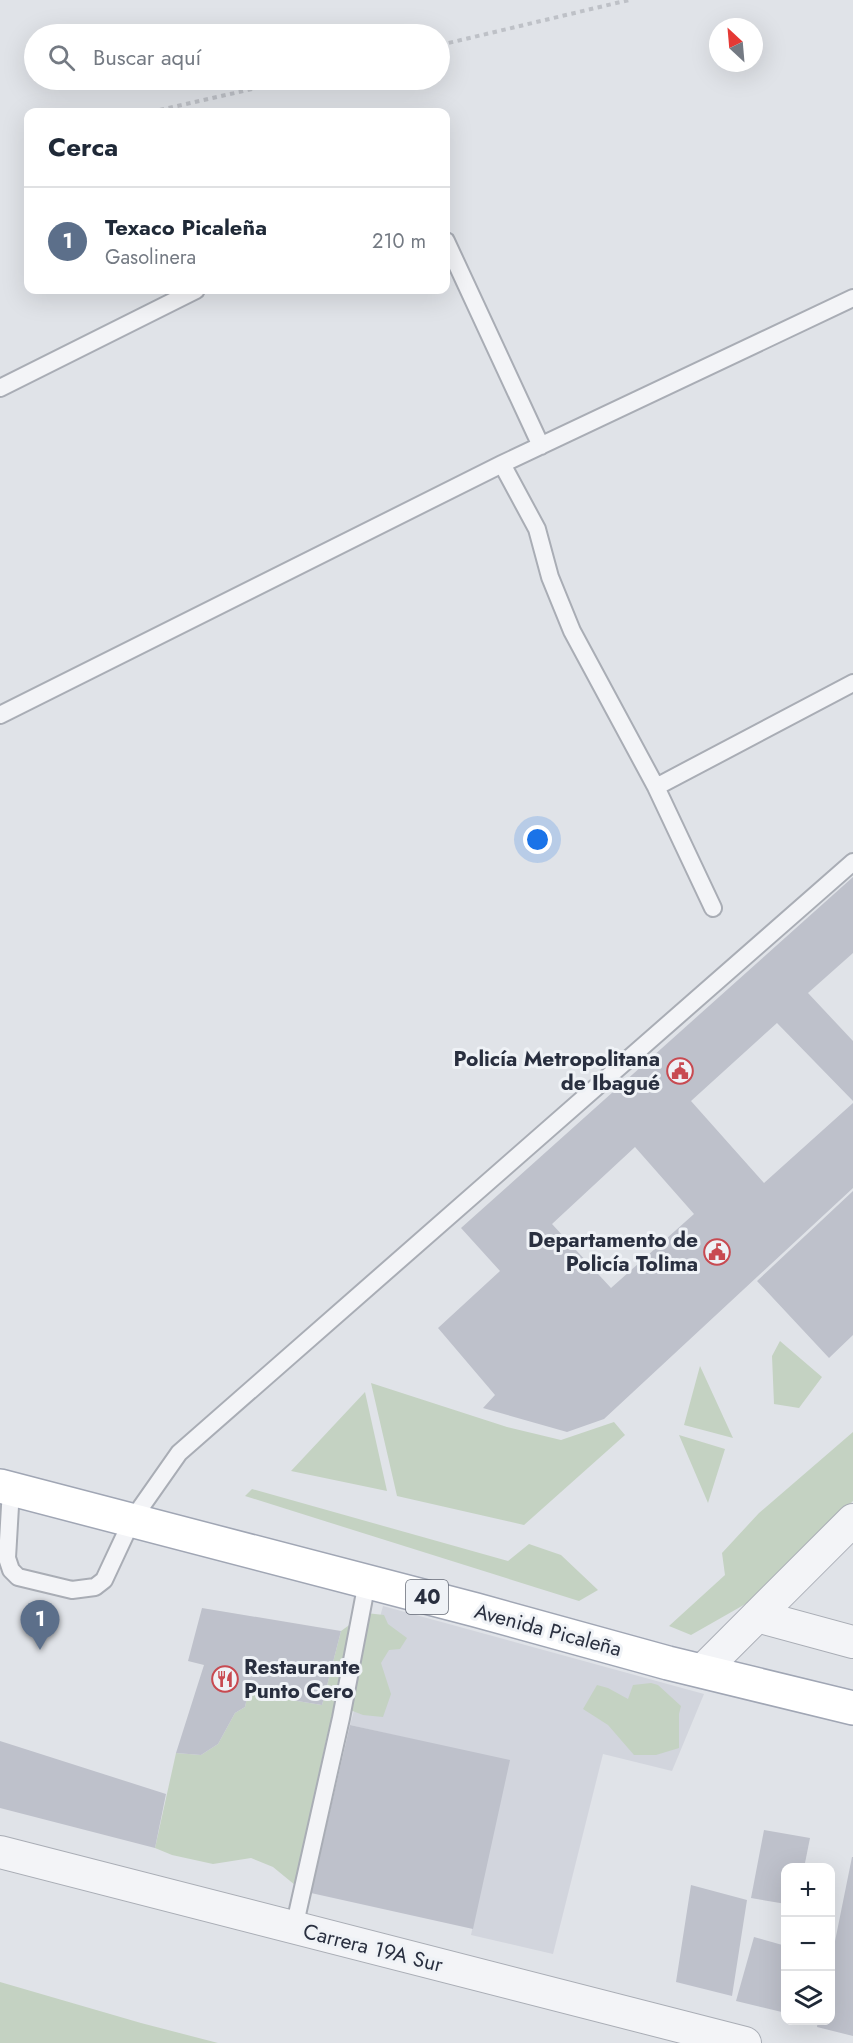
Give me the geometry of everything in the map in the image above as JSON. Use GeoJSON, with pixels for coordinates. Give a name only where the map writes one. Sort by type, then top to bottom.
{"type":"FeatureCollection","features":[{"type":"Feature","properties":{"kind":"main road","name":"Avenida Picaleña"},"geometry":{"type":"LineString","coordinates":[[6,1488],[702,1671],[853,1708]]}},
{"type":"Feature","properties":{"kind":"street"},"geometry":{"type":"LineString","coordinates":[[702,1671],[853,1520]]}},
{"type":"Feature","properties":{"kind":"street"},"geometry":{"type":"LineString","coordinates":[[757,1616],[853,1642]]}},
{"type":"Feature","properties":{"kind":"street","name":"Carrera 19A Sur"},"geometry":{"type":"LineString","coordinates":[[0,1852],[745,2043]]}},
{"type":"Feature","properties":{"kind":"lane"},"geometry":{"type":"LineString","coordinates":[[450,251],[541,446]]}},
{"type":"Feature","properties":{"kind":"lane"},"geometry":{"type":"LineString","coordinates":[[0,388],[188,294]]}},
{"type":"Feature","properties":{"kind":"lane"},"geometry":{"type":"LineString","coordinates":[[0,715],[502,464],[853,298]]}},
{"type":"Feature","properties":{"kind":"lane"},"geometry":{"type":"LineString","coordinates":[[502,464],[537,529],[550,577],[572,631],[656,787],[712,908]]}},
{"type":"Feature","properties":{"kind":"lane"},"geometry":{"type":"LineString","coordinates":[[656,787],[853,683]]}},
{"type":"Feature","properties":{"kind":"lane"},"geometry":{"type":"LineString","coordinates":[[6,1488],[7,1558],[11,1570],[18,1577],[72,1590],[95,1587],[104,1580],[132,1520],[179,1452],[853,862]]}},
{"type":"Feature","properties":{"kind":"lane"},"geometry":{"type":"LineString","coordinates":[[294,1928],[367,1582]]}},
{"type":"Feature","properties":{"kind":"path"},"geometry":{"type":"LineString","coordinates":[[450,43],[629,0]]}},
{"type":"Feature","properties":{"kind":"path"},"geometry":{"type":"LineString","coordinates":[[169,108],[248,90]]}},
{"type":"Feature","properties":{"kind":"shaded area"},"geometry":{"type":"Polygon","coordinates":[[[383,1606],[704,1694],[672,1771],[603,1754],[553,1954],[471,1935],[508,1761],[350,1725],[383,1606]]]}},
{"type":"Feature","properties":{"kind":"green space"},"geometry":{"type":"Polygon","coordinates":[[[780,1341],[822,1377],[799,1408],[774,1404],[772,1356],[780,1341]]]}},
{"type":"Feature","properties":{"kind":"green space"},"geometry":{"type":"Polygon","coordinates":[[[700,1366],[733,1438],[684,1425],[700,1366]]]}},
{"type":"Feature","properties":{"kind":"green space"},"geometry":{"type":"Polygon","coordinates":[[[371,1383],[507,1427],[561,1440],[614,1422],[625,1435],[524,1525],[397,1496],[371,1383]]]}},
{"type":"Feature","properties":{"kind":"green space"},"geometry":{"type":"Polygon","coordinates":[[[365,1392],[387,1491],[291,1471],[365,1392]]]}},
{"type":"Feature","properties":{"kind":"green space"},"geometry":{"type":"Polygon","coordinates":[[[853,1432],[853,1501],[763,1594],[691,1635],[669,1626],[725,1575],[722,1553],[759,1513],[853,1432]]]}},
{"type":"Feature","properties":{"kind":"green space"},"geometry":{"type":"Polygon","coordinates":[[[679,1435],[725,1449],[708,1503],[679,1435]]]}},
{"type":"Feature","properties":{"kind":"green space"},"geometry":{"type":"Polygon","coordinates":[[[252,1489],[508,1561],[529,1544],[561,1555],[598,1590],[579,1601],[245,1496],[252,1489]]]}},
{"type":"Feature","properties":{"kind":"green space"},"geometry":{"type":"Polygon","coordinates":[[[366,1613],[384,1615],[388,1624],[407,1638],[400,1649],[389,1650],[381,1663],[391,1694],[383,1717],[363,1715],[337,1705],[327,1736],[295,1885],[273,1867],[251,1858],[213,1864],[172,1855],[155,1848],[176,1753],[201,1755],[218,1744],[235,1713],[245,1707],[248,1693],[322,1705],[341,1631],[366,1613]]]}},
{"type":"Feature","properties":{"kind":"green space"},"geometry":{"type":"Polygon","coordinates":[[[651,1683],[658,1685],[681,1706],[679,1748],[656,1755],[634,1755],[608,1725],[583,1709],[597,1685],[628,1699],[633,1685],[651,1683]]]}},
{"type":"Feature","properties":{"kind":"green space"},"geometry":{"type":"Polygon","coordinates":[[[0,1982],[141,2023],[218,2043],[0,2043],[0,1982]]]}},
{"type":"Feature","properties":{"kind":"building"},"geometry":{"type":"Polygon","coordinates":[[[853,877],[853,953],[808,993],[853,1041],[853,1101],[777,1023],[691,1101],[764,1183],[853,1103],[853,1188],[604,1419],[567,1432],[483,1408],[495,1395],[438,1328],[500,1271],[461,1228],[853,877]],[[635,1147],[552,1224],[611,1288],[694,1214],[635,1147]]]}},
{"type":"Feature","properties":{"kind":"building"},"geometry":{"type":"Polygon","coordinates":[[[853,1191],[853,1335],[829,1358],[757,1281],[853,1191]]]}},
{"type":"Feature","properties":{"kind":"building"},"geometry":{"type":"Polygon","coordinates":[[[202,1608],[341,1631],[322,1705],[248,1693],[245,1707],[235,1713],[218,1744],[201,1755],[176,1753],[204,1665],[188,1661],[202,1608]]]}},
{"type":"Feature","properties":{"kind":"building"},"geometry":{"type":"Polygon","coordinates":[[[350,1725],[510,1760],[473,1929],[311,1893],[350,1725]]]}},
{"type":"Feature","properties":{"kind":"building"},"geometry":{"type":"Polygon","coordinates":[[[0,1741],[166,1794],[155,1848],[0,1808],[0,1741]]]}},
{"type":"Feature","properties":{"kind":"building"},"geometry":{"type":"Polygon","coordinates":[[[764,1830],[810,1838],[805,1863],[781,1863],[781,1903],[751,1898],[764,1830]]]}},
{"type":"Feature","properties":{"kind":"building"},"geometry":{"type":"Polygon","coordinates":[[[853,1857],[853,2036],[817,2027],[817,2025],[835,2025],[835,1941],[853,1857]]]}},
{"type":"Feature","properties":{"kind":"building"},"geometry":{"type":"Polygon","coordinates":[[[691,1885],[747,1900],[732,1996],[676,1982],[691,1885]]]}},
{"type":"Feature","properties":{"kind":"building"},"geometry":{"type":"Polygon","coordinates":[[[754,1937],[781,1945],[781,2012],[736,2001],[754,1937]]]}},
{"type":"Feature","properties":{"kind":"place","name":"Policía Metropolitana de Ibagué"},"geometry":{"type":"Point","coordinates":[680,1071]}},
{"type":"Feature","properties":{"kind":"place","name":"Departamento de Policía Tolima"},"geometry":{"type":"Point","coordinates":[717,1252]}},
{"type":"Feature","properties":{"kind":"place","name":"Texaco Picaleña"},"geometry":{"type":"Point","coordinates":[40,1650]}},
{"type":"Feature","properties":{"kind":"place","name":"Restaurante Punto Cero"},"geometry":{"type":"Point","coordinates":[225,1679]}}]}
